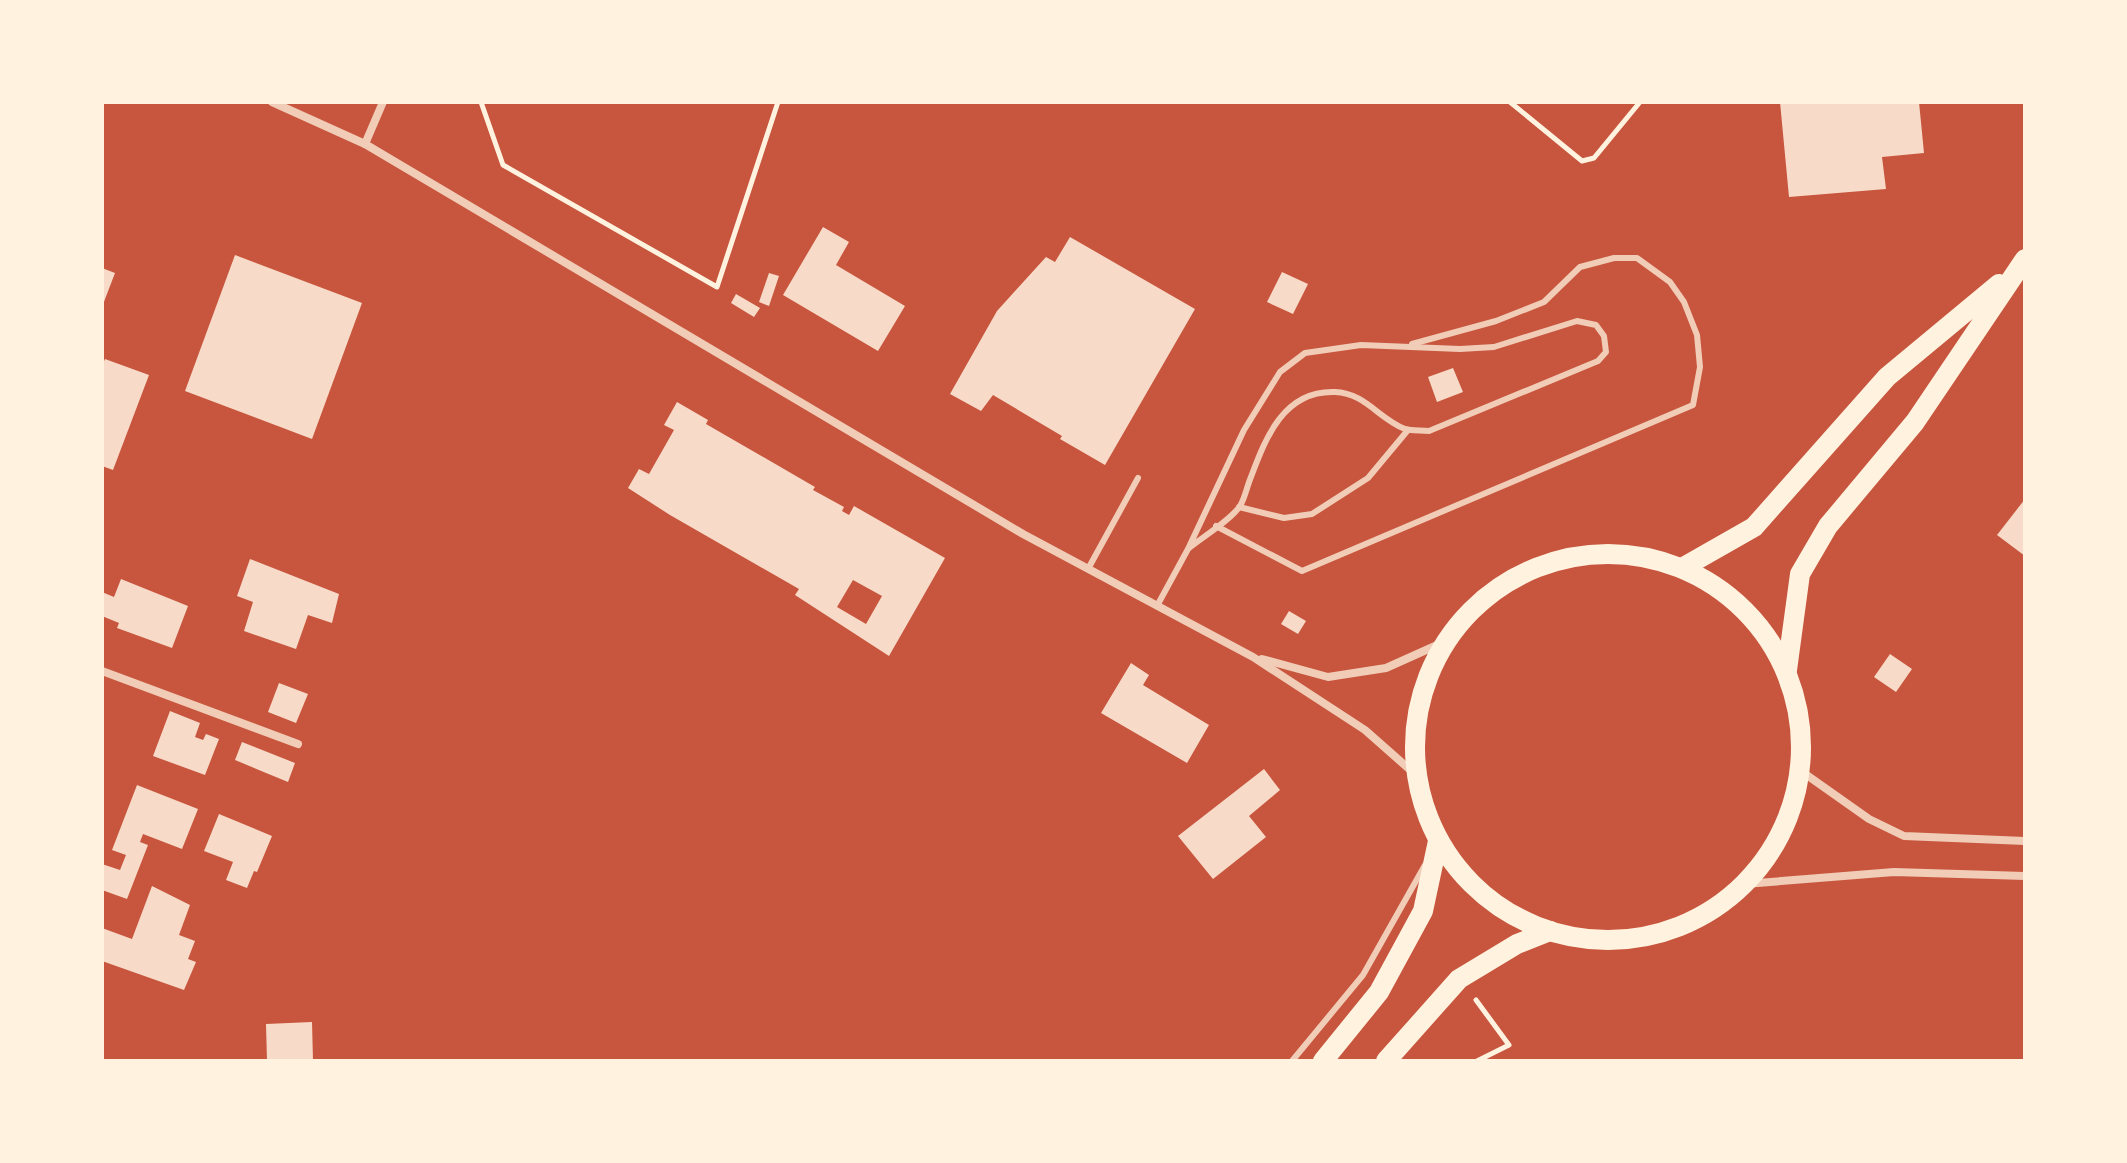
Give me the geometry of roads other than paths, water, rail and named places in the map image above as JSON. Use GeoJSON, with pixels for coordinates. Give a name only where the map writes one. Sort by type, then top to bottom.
{"type":"FeatureCollection","features":[{"type":"Feature","properties":{"kind":"main road"},"geometry":{"type":"LineString","coordinates":[[1682,568],[1754,527],[1887,377],[2021,264]]}},
{"type":"Feature","properties":{"kind":"main road"},"geometry":{"type":"LineString","coordinates":[[1787,670],[1800,574],[1828,526],[1915,422],[2021,264]]}},
{"type":"Feature","properties":{"kind":"main road"},"geometry":{"type":"LineString","coordinates":[[1604,553],[1682,568],[1716,586],[1758,623],[1787,670],[1801,720],[1801,771],[1790,813],[1772,851],[1745,884],[1703,915],[1654,935],[1602,940],[1550,931],[1506,911],[1467,880],[1438,841],[1424,809],[1416,775],[1415,729],[1424,683],[1444,642],[1487,595],[1541,565],[1604,553]]}},
{"type":"Feature","properties":{"kind":"main road"},"geometry":{"type":"LineString","coordinates":[[1323,1061],[1379,992],[1423,911],[1438,841]]}},
{"type":"Feature","properties":{"kind":"main road"},"geometry":{"type":"LineString","coordinates":[[1386,1061],[1459,979],[1517,944],[1550,931]]}},
{"type":"Feature","properties":{"kind":"street"},"geometry":{"type":"LineString","coordinates":[[272,102],[365,144],[1023,534],[1253,657],[1365,730],[1416,775]]}},
{"type":"Feature","properties":{"kind":"street"},"geometry":{"type":"LineString","coordinates":[[365,144],[383,102]]}},
{"type":"Feature","properties":{"kind":"street"},"geometry":{"type":"LineString","coordinates":[[1253,657],[1328,677],[1386,668],[1444,642]]}},
{"type":"Feature","properties":{"kind":"street"},"geometry":{"type":"LineString","coordinates":[[102,671],[298,744]]}},
{"type":"Feature","properties":{"kind":"street"},"geometry":{"type":"LineString","coordinates":[[1801,771],[1869,819],[1904,836],[2025,841]]}},
{"type":"Feature","properties":{"kind":"street"},"geometry":{"type":"LineString","coordinates":[[1745,884],[1894,872],[2025,876]]}},
{"type":"Feature","properties":{"kind":"lane"},"geometry":{"type":"LineString","coordinates":[[1216,526],[1302,571],[1693,405],[1700,367],[1697,335],[1684,302],[1670,282],[1637,258],[1614,258],[1580,267],[1544,302],[1496,321],[1403,346]]}},
{"type":"Feature","properties":{"kind":"lane"},"geometry":{"type":"LineString","coordinates":[[1157,606],[1188,549],[1244,430],[1280,372],[1305,353],[1361,345],[1460,349],[1494,347],[1577,321],[1596,325],[1604,336],[1606,352],[1598,361],[1429,431],[1408,430],[1350,394],[1333,392],[1299,401],[1283,412],[1270,430],[1239,507],[1188,549]]}},
{"type":"Feature","properties":{"kind":"lane"},"geometry":{"type":"LineString","coordinates":[[1239,507],[1284,518],[1312,514],[1368,478],[1408,430]]}},
{"type":"Feature","properties":{"kind":"lane"},"geometry":{"type":"LineString","coordinates":[[1088,569],[1138,478]]}},
{"type":"Feature","properties":{"kind":"lane"},"geometry":{"type":"LineString","coordinates":[[1292,1061],[1363,975],[1438,841]]}}]}
